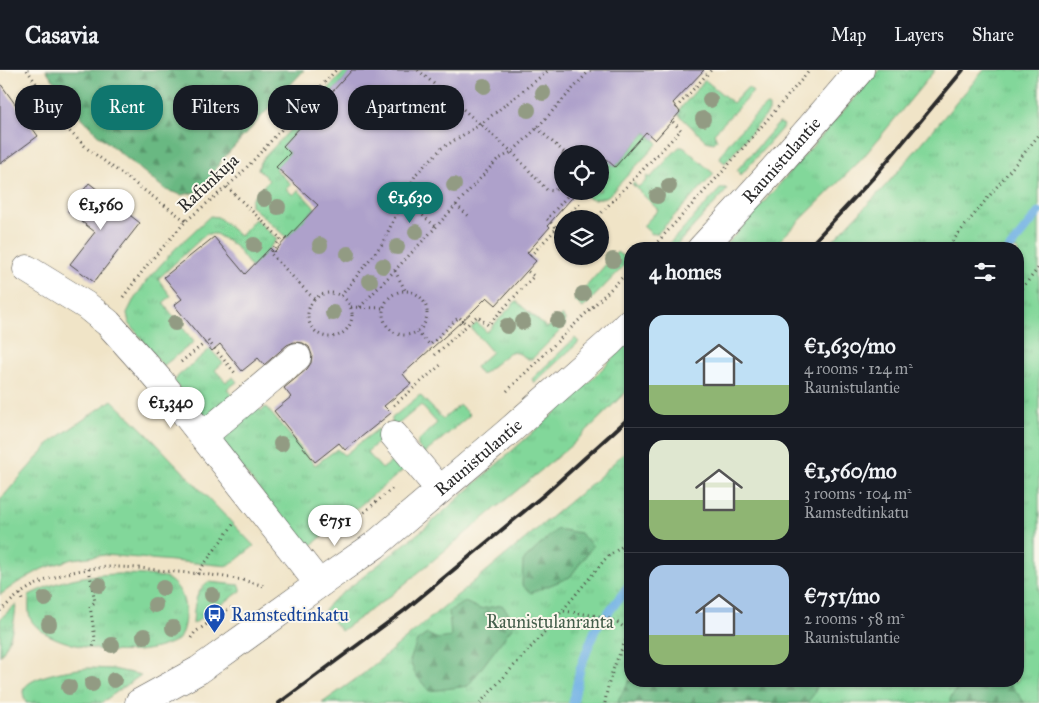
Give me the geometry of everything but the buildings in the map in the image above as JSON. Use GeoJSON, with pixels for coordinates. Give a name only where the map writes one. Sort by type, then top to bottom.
{"type":"FeatureCollection","features":[{"type":"Feature","properties":{"kind":"street","name":"Raunistulantie"},"geometry":{"type":"LineString","coordinates":[[708,242],[758,188],[860,70]]}},
{"type":"Feature","properties":{"kind":"street"},"geometry":{"type":"LineString","coordinates":[[27,269],[87,306],[108,323],[152,371],[319,584]]}},
{"type":"Feature","properties":{"kind":"street","name":"Raunistulantie"},"geometry":{"type":"LineString","coordinates":[[139,703],[199,670],[375,545],[624,328]]}},
{"type":"Feature","properties":{"kind":"street"},"geometry":{"type":"LineString","coordinates":[[203,436],[297,357]]}},
{"type":"Feature","properties":{"kind":"street"},"geometry":{"type":"LineString","coordinates":[[391,422],[420,466],[440,490]]}},
{"type":"Feature","properties":{"kind":"path"},"geometry":{"type":"LineString","coordinates":[[27,70],[67,129],[74,136],[88,149],[186,221]]}},
{"type":"Feature","properties":{"kind":"path","name":"Rafunkuja"},"geometry":{"type":"LineString","coordinates":[[108,323],[143,271],[186,221],[238,177],[336,70]]}},
{"type":"Feature","properties":{"kind":"path"},"geometry":{"type":"LineString","coordinates":[[418,70],[512,152],[547,190],[554,191]]}},
{"type":"Feature","properties":{"kind":"path"},"geometry":{"type":"LineString","coordinates":[[341,296],[382,244],[416,174],[442,148],[481,124],[549,70]]}},
{"type":"Feature","properties":{"kind":"path"},"geometry":{"type":"LineString","coordinates":[[360,307],[497,160],[512,152],[537,128],[590,70]]}},
{"type":"Feature","properties":{"kind":"path"},"geometry":{"type":"LineString","coordinates":[[676,108],[711,70]]}},
{"type":"Feature","properties":{"kind":"path"},"geometry":{"type":"LineString","coordinates":[[657,242],[724,170],[810,70]]}},
{"type":"Feature","properties":{"kind":"path"},"geometry":{"type":"LineString","coordinates":[[604,210],[681,130],[672,121]]}},
{"type":"Feature","properties":{"kind":"path"},"geometry":{"type":"LineString","coordinates":[[537,128],[556,145]]}},
{"type":"Feature","properties":{"kind":"path"},"geometry":{"type":"LineString","coordinates":[[952,242],[1039,135]]}},
{"type":"Feature","properties":{"kind":"path"},"geometry":{"type":"LineString","coordinates":[[227,187],[281,239],[270,253],[314,299]]}},
{"type":"Feature","properties":{"kind":"path"},"geometry":{"type":"LineString","coordinates":[[404,199],[436,227]]}},
{"type":"Feature","properties":{"kind":"path"},"geometry":{"type":"LineString","coordinates":[[555,210],[564,200]]}},
{"type":"Feature","properties":{"kind":"path"},"geometry":{"type":"LineString","coordinates":[[574,210],[582,202]]}},
{"type":"Feature","properties":{"kind":"path"},"geometry":{"type":"LineString","coordinates":[[456,205],[470,218]]}},
{"type":"Feature","properties":{"kind":"path"},"geometry":{"type":"LineString","coordinates":[[554,211],[547,219],[554,225]]}},
{"type":"Feature","properties":{"kind":"path"},"geometry":{"type":"LineString","coordinates":[[530,256],[554,231]]}},
{"type":"Feature","properties":{"kind":"path"},"geometry":{"type":"LineString","coordinates":[[1024,285],[1039,267]]}},
{"type":"Feature","properties":{"kind":"path"},"geometry":{"type":"LineString","coordinates":[[395,270],[405,290]]}},
{"type":"Feature","properties":{"kind":"path"},"geometry":{"type":"LineString","coordinates":[[435,355],[477,316],[488,326],[534,276],[527,270]]}},
{"type":"Feature","properties":{"kind":"path"},"geometry":{"type":"LineString","coordinates":[[507,391],[624,276]]}},
{"type":"Feature","properties":{"kind":"path"},"geometry":{"type":"LineString","coordinates":[[405,290],[419,295],[424,300],[428,314],[422,327],[417,332],[403,335],[389,329],[382,315],[383,308],[391,295],[405,290]]}},
{"type":"Feature","properties":{"kind":"path"},"geometry":{"type":"LineString","coordinates":[[334,293],[341,296],[351,307],[352,315],[348,329],[335,337],[321,336],[310,326],[308,312],[310,305],[320,295],[334,293]]}},
{"type":"Feature","properties":{"kind":"path"},"geometry":{"type":"LineString","coordinates":[[351,307],[383,308]]}},
{"type":"Feature","properties":{"kind":"path"},"geometry":{"type":"LineString","coordinates":[[417,332],[430,345],[459,317],[467,326]]}},
{"type":"Feature","properties":{"kind":"path"},"geometry":{"type":"LineString","coordinates":[[208,341],[252,394]]}},
{"type":"Feature","properties":{"kind":"path"},"geometry":{"type":"LineString","coordinates":[[391,422],[443,363]]}},
{"type":"Feature","properties":{"kind":"path"},"geometry":{"type":"LineString","coordinates":[[346,527],[420,466]]}},
{"type":"Feature","properties":{"kind":"path"},"geometry":{"type":"LineString","coordinates":[[197,574],[252,498]]}},
{"type":"Feature","properties":{"kind":"path"},"geometry":{"type":"LineString","coordinates":[[480,703],[563,611],[607,557],[624,545]]}},
{"type":"Feature","properties":{"kind":"path"},"geometry":{"type":"LineString","coordinates":[[0,611],[35,584],[60,575],[89,569],[116,567],[189,573],[264,586]]}},
{"type":"Feature","properties":{"kind":"path"},"geometry":{"type":"LineString","coordinates":[[89,569],[95,602],[90,606],[95,638],[93,648]]}},
{"type":"Feature","properties":{"kind":"path"},"geometry":{"type":"LineString","coordinates":[[189,573],[189,580]]}},
{"type":"Feature","properties":{"kind":"path"},"geometry":{"type":"LineString","coordinates":[[20,594],[22,600]]}},
{"type":"Feature","properties":{"kind":"path"},"geometry":{"type":"LineString","coordinates":[[563,611],[605,617],[617,622],[624,628]]}},
{"type":"Feature","properties":{"kind":"path"},"geometry":{"type":"LineString","coordinates":[[605,703],[616,660],[624,645]]}},
{"type":"Feature","properties":{"kind":"green space"},"geometry":{"type":"Polygon","coordinates":[[[46,70],[304,70],[290,85],[268,85],[268,109],[258,120],[258,85],[173,85],[173,130],[249,130],[221,161],[206,186],[196,192],[182,195],[166,190],[93,130],[163,130],[163,85],[91,85],[91,127],[81,117],[81,85],[57,85],[46,70]]]}},
{"type":"Feature","properties":{"kind":"green space"},"geometry":{"type":"Polygon","coordinates":[[[346,70],[352,70],[338,86],[332,85],[346,70]]]}},
{"type":"Feature","properties":{"kind":"green space"},"geometry":{"type":"Polygon","coordinates":[[[879,70],[935,70],[861,160],[778,242],[728,242],[879,70]]]}},
{"type":"Feature","properties":{"kind":"green space","name":"Raunistulanranta"},"geometry":{"type":"Polygon","coordinates":[[[984,70],[1039,70],[1039,703],[322,703],[363,674],[597,479],[624,453],[624,687],[1024,687],[1024,242],[832,242],[887,184],[984,70]]]}},
{"type":"Feature","properties":{"kind":"green space"},"geometry":{"type":"Polygon","coordinates":[[[705,80],[733,103],[748,87],[753,92],[714,133],[717,140],[714,143],[706,141],[678,114],[679,110],[705,80]]]}},
{"type":"Feature","properties":{"kind":"green space"},"geometry":{"type":"Polygon","coordinates":[[[766,105],[769,107],[769,112],[725,163],[720,159],[722,153],[740,130],[766,105]]]}},
{"type":"Feature","properties":{"kind":"green space"},"geometry":{"type":"Polygon","coordinates":[[[779,123],[784,126],[741,175],[737,170],[779,123]]]}},
{"type":"Feature","properties":{"kind":"green space"},"geometry":{"type":"Polygon","coordinates":[[[290,130],[298,130],[284,146],[290,153],[275,169],[291,184],[286,189],[293,195],[298,190],[315,208],[287,238],[251,206],[251,199],[269,180],[258,169],[260,162],[290,130]]]}},
{"type":"Feature","properties":{"kind":"green space"},"geometry":{"type":"Polygon","coordinates":[[[646,132],[658,143],[609,195],[609,162],[615,167],[646,132]]]}},
{"type":"Feature","properties":{"kind":"green space"},"geometry":{"type":"Polygon","coordinates":[[[679,147],[687,150],[714,174],[658,233],[652,234],[643,226],[658,210],[632,184],[634,182],[638,187],[646,181],[647,176],[650,178],[679,147]]]}},
{"type":"Feature","properties":{"kind":"green space"},"geometry":{"type":"Polygon","coordinates":[[[721,188],[726,188],[727,190],[679,242],[671,242],[721,188]]]}},
{"type":"Feature","properties":{"kind":"green space"},"geometry":{"type":"Polygon","coordinates":[[[210,216],[218,217],[240,236],[255,219],[277,239],[265,253],[269,257],[254,271],[235,246],[216,234],[206,234],[158,279],[171,296],[163,303],[194,342],[163,366],[129,323],[127,313],[147,280],[174,250],[210,216]]]}},
{"type":"Feature","properties":{"kind":"green space"},"geometry":{"type":"Polygon","coordinates":[[[617,252],[624,257],[624,266],[583,308],[574,300],[605,265],[609,265],[609,261],[617,252]]]}},
{"type":"Feature","properties":{"kind":"green space"},"geometry":{"type":"Polygon","coordinates":[[[516,301],[547,328],[562,315],[565,319],[565,326],[532,359],[510,352],[481,375],[475,367],[492,352],[471,328],[477,323],[487,332],[516,301]]]}},
{"type":"Feature","properties":{"kind":"green space"},"geometry":{"type":"Polygon","coordinates":[[[575,338],[579,342],[534,383],[532,379],[575,338]]]}},
{"type":"Feature","properties":{"kind":"green space"},"geometry":{"type":"Polygon","coordinates":[[[624,347],[624,394],[574,443],[389,597],[341,631],[324,611],[331,602],[425,528],[584,387],[624,347]]]}},
{"type":"Feature","properties":{"kind":"green space"},"geometry":{"type":"Polygon","coordinates":[[[210,349],[223,363],[215,370],[226,382],[233,377],[237,382],[227,389],[236,400],[211,419],[201,416],[174,382],[178,376],[210,349]]]}},
{"type":"Feature","properties":{"kind":"green space"},"geometry":{"type":"Polygon","coordinates":[[[420,395],[443,419],[460,405],[470,415],[424,454],[418,446],[418,441],[437,423],[421,405],[396,426],[392,423],[392,418],[420,395]]]}},
{"type":"Feature","properties":{"kind":"green space"},"geometry":{"type":"Polygon","coordinates":[[[112,400],[254,546],[229,566],[105,555],[72,559],[42,569],[0,595],[0,500],[51,442],[112,400]]]}},
{"type":"Feature","properties":{"kind":"green space"},"geometry":{"type":"Polygon","coordinates":[[[255,404],[261,411],[266,407],[315,465],[337,449],[344,455],[378,429],[385,436],[367,452],[382,469],[399,456],[407,467],[307,549],[220,441],[223,430],[255,404]]]}},
{"type":"Feature","properties":{"kind":"green space"},"geometry":{"type":"Polygon","coordinates":[[[557,529],[580,533],[593,546],[570,577],[531,593],[522,585],[523,561],[557,529]]]}},
{"type":"Feature","properties":{"kind":"green space"},"geometry":{"type":"Polygon","coordinates":[[[119,574],[162,577],[173,583],[182,597],[185,614],[179,639],[154,649],[127,652],[96,649],[79,646],[48,635],[37,627],[30,618],[29,595],[52,585],[73,579],[95,575],[119,574]]]}},
{"type":"Feature","properties":{"kind":"green space"},"geometry":{"type":"Polygon","coordinates":[[[208,582],[239,585],[241,591],[193,624],[197,596],[208,582]]]}},
{"type":"Feature","properties":{"kind":"green space"},"geometry":{"type":"Polygon","coordinates":[[[465,602],[480,609],[502,605],[516,622],[468,686],[429,691],[415,674],[410,661],[417,641],[427,634],[438,639],[451,637],[449,611],[465,602]]]}},
{"type":"Feature","properties":{"kind":"green space"},"geometry":{"type":"Polygon","coordinates":[[[16,604],[12,631],[0,656],[0,619],[16,604]]]}},
{"type":"Feature","properties":{"kind":"green space"},"geometry":{"type":"Polygon","coordinates":[[[89,668],[113,669],[141,675],[101,703],[26,703],[23,691],[26,685],[33,681],[52,674],[89,668]]]}},
{"type":"Feature","properties":{"kind":"green space"},"geometry":{"type":"Polygon","coordinates":[[[626,687],[817,687],[807,703],[618,703],[626,687]]]}},
{"type":"Feature","properties":{"kind":"green space"},"geometry":{"type":"Polygon","coordinates":[[[957,687],[1013,687],[1025,703],[950,703],[950,699],[957,687]]]}},
{"type":"Feature","properties":{"kind":"waterway"},"geometry":{"type":"LineString","coordinates":[[1015,242],[1039,212]]}},
{"type":"Feature","properties":{"kind":"waterway"},"geometry":{"type":"LineString","coordinates":[[573,703],[580,669],[595,630],[624,592]]}},
{"type":"Feature","properties":{"kind":"railway"},"geometry":{"type":"LineString","coordinates":[[814,242],[873,178],[963,70]]}},
{"type":"Feature","properties":{"kind":"railway"},"geometry":{"type":"LineString","coordinates":[[279,703],[405,610],[545,494],[624,422]]}},
{"type":"Feature","properties":{"kind":"place","name":"Ramstedtinkatu"},"geometry":{"type":"Point","coordinates":[215,634]}}]}
